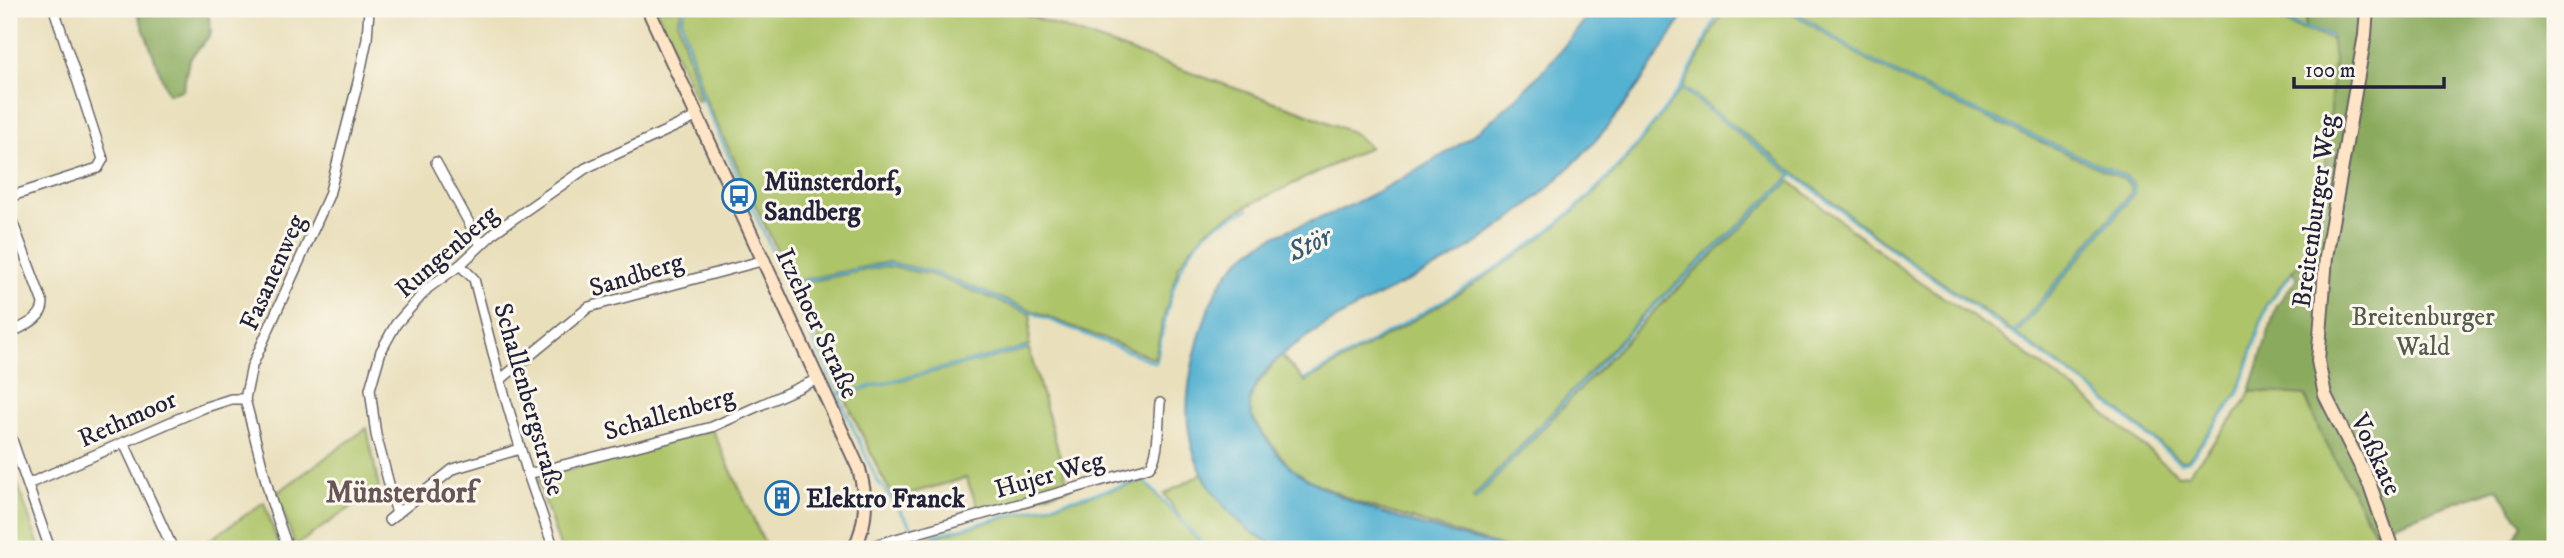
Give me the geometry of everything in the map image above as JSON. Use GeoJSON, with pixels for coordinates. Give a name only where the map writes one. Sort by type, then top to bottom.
{"type":"FeatureCollection","features":[{"type":"Feature","properties":{"kind":"street"},"geometry":{"type":"LineString","coordinates":[[9,15],[16,9]]}},
{"type":"Feature","properties":{"kind":"street"},"geometry":{"type":"LineString","coordinates":[[9,197],[99,168],[103,159],[54,9]]}},
{"type":"Feature","properties":{"kind":"street","name":"Fasanenweg"},"geometry":{"type":"LineString","coordinates":[[288,549],[271,500],[245,399],[252,366],[329,195],[359,78],[367,39],[369,9]]}},
{"type":"Feature","properties":{"kind":"street","name":"Itzehoer Straße"},"geometry":{"type":"LineString","coordinates":[[648,9],[849,445],[865,490],[867,510],[855,548]]}},
{"type":"Feature","properties":{"kind":"street","name":"Breitenburger Weg"},"geometry":{"type":"LineString","coordinates":[[2321,379],[2318,342],[2326,257],[2365,35],[2367,9]]}},
{"type":"Feature","properties":{"kind":"street","name":"Rungenberg"},"geometry":{"type":"LineString","coordinates":[[520,449],[453,469],[393,517],[376,435],[370,389],[381,351],[396,324],[428,288],[460,265],[496,231],[586,168],[698,116]]}},
{"type":"Feature","properties":{"kind":"street"},"geometry":{"type":"LineString","coordinates":[[436,162],[481,245]]}},
{"type":"Feature","properties":{"kind":"street"},"geometry":{"type":"LineString","coordinates":[[9,213],[43,303],[43,311],[37,318],[9,334]]}},
{"type":"Feature","properties":{"kind":"street","name":"Sandberg"},"geometry":{"type":"LineString","coordinates":[[500,380],[589,307],[765,260]]}},
{"type":"Feature","properties":{"kind":"street","name":"Schallenbergstraße"},"geometry":{"type":"LineString","coordinates":[[460,265],[474,279],[520,449],[554,549]]}},
{"type":"Feature","properties":{"kind":"street","name":"Schallenberg"},"geometry":{"type":"LineString","coordinates":[[528,474],[719,424],[818,379]]}},
{"type":"Feature","properties":{"kind":"street","name":"Voßkate"},"geometry":{"type":"LineString","coordinates":[[2321,379],[2334,415],[2370,485],[2392,549]]}},
{"type":"Feature","properties":{"kind":"street","name":"Rethmoor"},"geometry":{"type":"LineString","coordinates":[[28,484],[203,408],[231,399],[245,399]]}},
{"type":"Feature","properties":{"kind":"street","name":"Hujer Weg"},"geometry":{"type":"LineString","coordinates":[[855,548],[868,547],[1149,467],[1156,456],[1160,403]]}},
{"type":"Feature","properties":{"kind":"street"},"geometry":{"type":"LineString","coordinates":[[9,431],[50,549]]}},
{"type":"Feature","properties":{"kind":"street"},"geometry":{"type":"LineString","coordinates":[[124,443],[173,549]]}},
{"type":"Feature","properties":{"kind":"green space"},"geometry":{"type":"Polygon","coordinates":[[[136,9],[208,9],[211,34],[189,60],[183,90],[168,94],[136,9]]]}},
{"type":"Feature","properties":{"kind":"green space"},"geometry":{"type":"Polygon","coordinates":[[[656,9],[682,9],[678,21],[701,100],[697,101],[656,9]]]}},
{"type":"Feature","properties":{"kind":"green space"},"geometry":{"type":"Polygon","coordinates":[[[686,9],[1010,9],[1300,111],[1352,132],[1370,147],[1247,206],[1209,228],[1179,266],[1155,359],[934,272],[888,262],[792,282],[705,99],[682,21],[686,9]]]}},
{"type":"Feature","properties":{"kind":"green space"},"geometry":{"type":"Polygon","coordinates":[[[1724,9],[1786,9],[1868,61],[1927,91],[2124,179],[2132,187],[2131,193],[2014,332],[1891,247],[1683,87],[1724,9]]]}},
{"type":"Feature","properties":{"kind":"green space"},"geometry":{"type":"Polygon","coordinates":[[[1792,9],[2255,9],[2292,26],[2333,40],[2334,61],[2326,158],[2312,253],[2292,271],[2266,305],[2238,393],[2188,460],[2181,461],[2089,386],[2016,334],[2134,194],[2135,186],[2126,176],[1928,89],[1869,59],[1792,9]]]}},
{"type":"Feature","properties":{"kind":"green space"},"geometry":{"type":"Polygon","coordinates":[[[2260,9],[2307,9],[2305,28],[2260,9]]]}},
{"type":"Feature","properties":{"kind":"green space","name":"Breitenburger Wald"},"geometry":{"type":"Polygon","coordinates":[[[2307,9],[2555,9],[2555,549],[2509,549],[2522,524],[2497,488],[2374,531],[2320,432],[2305,395],[2250,391],[2277,305],[2298,277],[2292,271],[2312,252],[2326,158],[2334,61],[2331,35],[2305,28],[2307,9]]]}},
{"type":"Feature","properties":{"kind":"green space"},"geometry":{"type":"Polygon","coordinates":[[[1681,89],[1792,175],[1646,312],[1473,497],[1475,500],[1649,316],[1790,181],[1907,273],[2007,340],[2082,395],[2178,475],[2188,474],[2244,404],[2250,391],[2304,394],[2320,432],[2374,531],[2380,549],[1509,549],[1356,502],[1310,480],[1290,467],[1250,413],[1254,389],[1281,355],[1305,382],[1491,273],[1560,223],[1592,195],[1639,144],[1681,89]]]}},
{"type":"Feature","properties":{"kind":"green space"},"geometry":{"type":"Polygon","coordinates":[[[886,266],[933,275],[1031,314],[1029,346],[843,393],[793,285],[886,266]]]}},
{"type":"Feature","properties":{"kind":"green space"},"geometry":{"type":"Polygon","coordinates":[[[1029,349],[1069,488],[980,512],[966,478],[894,498],[843,394],[1029,349]]]}},
{"type":"Feature","properties":{"kind":"green space"},"geometry":{"type":"Polygon","coordinates":[[[367,428],[379,488],[295,546],[277,493],[367,428]]]}},
{"type":"Feature","properties":{"kind":"green space"},"geometry":{"type":"Polygon","coordinates":[[[712,429],[767,549],[561,549],[537,479],[712,429]]]}},
{"type":"Feature","properties":{"kind":"green space"},"geometry":{"type":"Polygon","coordinates":[[[9,460],[40,549],[9,549],[9,460]]]}},
{"type":"Feature","properties":{"kind":"green space"},"geometry":{"type":"Polygon","coordinates":[[[1203,473],[1220,498],[1238,517],[1284,549],[1208,549],[1190,532],[1164,494],[1203,473]]]}},
{"type":"Feature","properties":{"kind":"green space"},"geometry":{"type":"Polygon","coordinates":[[[1144,481],[1206,549],[928,549],[924,539],[1144,481]]]}},
{"type":"Feature","properties":{"kind":"green space"},"geometry":{"type":"Polygon","coordinates":[[[264,502],[280,549],[197,549],[264,502]]]}},
{"type":"Feature","properties":{"kind":"water","name":"Stör"},"geometry":{"type":"Polygon","coordinates":[[[1593,9],[1687,9],[1650,69],[1618,113],[1591,146],[1553,183],[1511,219],[1467,249],[1301,340],[1257,382],[1250,403],[1254,421],[1274,449],[1292,468],[1314,483],[1367,508],[1396,518],[1509,549],[1294,550],[1281,548],[1264,540],[1234,516],[1209,485],[1193,450],[1189,432],[1188,397],[1193,361],[1206,315],[1221,283],[1244,256],[1269,239],[1340,210],[1389,186],[1467,139],[1526,88],[1562,49],[1593,9]]]}},
{"type":"Feature","properties":{"kind":"waterway"},"geometry":{"type":"LineString","coordinates":[[685,9],[681,20],[703,100],[877,480],[914,530]]}},
{"type":"Feature","properties":{"kind":"waterway"},"geometry":{"type":"LineString","coordinates":[[1305,380],[1484,275],[1541,236],[1580,204],[1633,149],[1679,89],[1720,9]]}},
{"type":"Feature","properties":{"kind":"waterway"},"geometry":{"type":"LineString","coordinates":[[1789,9],[1869,60],[1928,90],[2125,177],[2134,187],[2133,193],[2014,334]]}},
{"type":"Feature","properties":{"kind":"waterway"},"geometry":{"type":"LineString","coordinates":[[2258,9],[2292,24],[2330,36]]}},
{"type":"Feature","properties":{"kind":"waterway"},"geometry":{"type":"LineString","coordinates":[[1680,87],[1889,248],[2089,387],[2180,463],[2189,461],[2239,393],[2267,305],[2291,275]]}},
{"type":"Feature","properties":{"kind":"waterway"},"geometry":{"type":"LineString","coordinates":[[1475,498],[1647,313],[1794,175]]}},
{"type":"Feature","properties":{"kind":"waterway"},"geometry":{"type":"LineString","coordinates":[[789,284],[888,264],[934,273],[1156,363],[1172,292],[1187,258],[1210,230],[1248,209]]}},
{"type":"Feature","properties":{"kind":"waterway"},"geometry":{"type":"LineString","coordinates":[[840,394],[1027,348]]}},
{"type":"Feature","properties":{"kind":"waterway"},"geometry":{"type":"LineString","coordinates":[[935,535],[1144,480],[1207,549]]}},
{"type":"Feature","properties":{"kind":"waterway"},"geometry":{"type":"LineString","coordinates":[[920,540],[924,549]]}},
{"type":"Feature","properties":{"kind":"place","name":"Münsterdorf, Sandberg"},"geometry":{"type":"Point","coordinates":[739,196]}},
{"type":"Feature","properties":{"kind":"place","name":"Elektro Franck"},"geometry":{"type":"Point","coordinates":[782,498]}},
{"type":"Feature","properties":{"kind":"district","name":"Münsterdorf"},"geometry":{"type":"Point","coordinates":[401,492]}}]}
